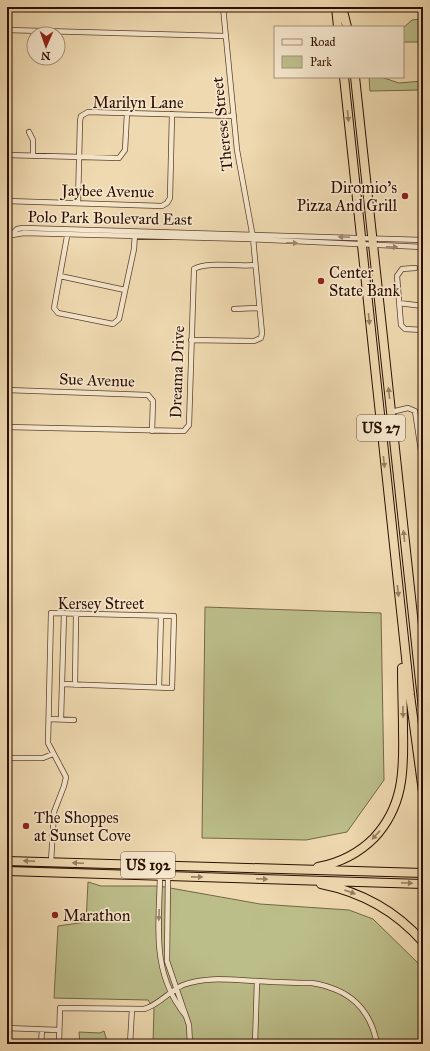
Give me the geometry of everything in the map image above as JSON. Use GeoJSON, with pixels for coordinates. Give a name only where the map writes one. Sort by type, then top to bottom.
{"type":"FeatureCollection","features":[{"type":"Feature","properties":{"kind":"highway"},"geometry":{"type":"LineString","coordinates":[[336,7],[338,26]]}},
{"type":"Feature","properties":{"kind":"highway"},"geometry":{"type":"LineString","coordinates":[[342,7],[347,26]]}},
{"type":"Feature","properties":{"kind":"highway"},"geometry":{"type":"LineString","coordinates":[[348,7],[350,26]]}},
{"type":"Feature","properties":{"kind":"highway","name":"US 27"},"geometry":{"type":"LineString","coordinates":[[344,78],[401,617],[413,725],[423,792]]}},
{"type":"Feature","properties":{"kind":"highway","name":"US 27"},"geometry":{"type":"LineString","coordinates":[[355,78],[423,709]]}},
{"type":"Feature","properties":{"kind":"highway"},"geometry":{"type":"LineString","coordinates":[[412,602],[423,671]]}},
{"type":"Feature","properties":{"kind":"highway"},"geometry":{"type":"LineString","coordinates":[[281,870],[319,867],[349,856],[364,847],[377,835],[388,821],[395,807],[401,791],[404,769],[401,617]]}},
{"type":"Feature","properties":{"kind":"highway","name":"US 192"},"geometry":{"type":"LineString","coordinates":[[7,861],[281,870]]}},
{"type":"Feature","properties":{"kind":"highway"},"geometry":{"type":"LineString","coordinates":[[32,872],[51,862]]}},
{"type":"Feature","properties":{"kind":"highway"},"geometry":{"type":"LineString","coordinates":[[136,876],[142,870],[159,870],[167,866]]}},
{"type":"Feature","properties":{"kind":"highway"},"geometry":{"type":"LineString","coordinates":[[164,876],[164,871],[186,870],[191,867]]}},
{"type":"Feature","properties":{"kind":"highway"},"geometry":{"type":"LineString","coordinates":[[281,870],[423,873]]}},
{"type":"Feature","properties":{"kind":"highway","name":"US 192"},"geometry":{"type":"LineString","coordinates":[[7,871],[298,880]]}},
{"type":"Feature","properties":{"kind":"highway"},"geometry":{"type":"LineString","coordinates":[[298,880],[423,884]]}},
{"type":"Feature","properties":{"kind":"highway"},"geometry":{"type":"LineString","coordinates":[[298,880],[337,888],[366,898],[392,914],[423,942]]}},
{"type":"Feature","properties":{"kind":"street","name":"Therese Street"},"geometry":{"type":"LineString","coordinates":[[191,340],[254,341],[261,338],[262,333],[253,237],[239,165],[223,7]]}},
{"type":"Feature","properties":{"kind":"street"},"geometry":{"type":"LineString","coordinates":[[7,30],[225,36]]}},
{"type":"Feature","properties":{"kind":"street","name":"Marilyn Lane"},"geometry":{"type":"LineString","coordinates":[[78,203],[80,121],[81,116],[88,112],[234,116]]}},
{"type":"Feature","properties":{"kind":"street"},"geometry":{"type":"LineString","coordinates":[[7,155],[118,158],[123,156],[125,150],[126,113]]}},
{"type":"Feature","properties":{"kind":"street","name":"Jaybee Avenue"},"geometry":{"type":"LineString","coordinates":[[7,201],[162,206],[167,203],[170,198],[172,114]]}},
{"type":"Feature","properties":{"kind":"street"},"geometry":{"type":"LineString","coordinates":[[29,132],[33,140],[33,156]]}},
{"type":"Feature","properties":{"kind":"street","name":"Polo Park Boulevard East"},"geometry":{"type":"LineString","coordinates":[[8,238],[17,229],[22,228],[68,232],[253,237],[361,242],[423,240]]}},
{"type":"Feature","properties":{"kind":"street"},"geometry":{"type":"LineString","coordinates":[[68,232],[54,304],[56,311],[110,324],[115,323],[119,319],[135,234]]}},
{"type":"Feature","properties":{"kind":"street","name":"Polo Park Boulevard East"},"geometry":{"type":"LineString","coordinates":[[253,237],[361,242]]}},
{"type":"Feature","properties":{"kind":"street"},"geometry":{"type":"LineString","coordinates":[[410,240],[410,247]]}},
{"type":"Feature","properties":{"kind":"street"},"geometry":{"type":"LineString","coordinates":[[361,242],[423,247]]}},
{"type":"Feature","properties":{"kind":"street","name":"Dreama Drive"},"geometry":{"type":"LineString","coordinates":[[7,427],[184,431],[188,428],[194,269],[200,265],[240,267],[255,265]]}},
{"type":"Feature","properties":{"kind":"street"},"geometry":{"type":"LineString","coordinates":[[415,268],[402,269],[397,274],[402,327],[407,329],[423,330]]}},
{"type":"Feature","properties":{"kind":"street"},"geometry":{"type":"LineString","coordinates":[[60,276],[125,290]]}},
{"type":"Feature","properties":{"kind":"street"},"geometry":{"type":"LineString","coordinates":[[399,302],[423,306]]}},
{"type":"Feature","properties":{"kind":"street"},"geometry":{"type":"LineString","coordinates":[[234,309],[259,308]]}},
{"type":"Feature","properties":{"kind":"street","name":"Sue Avenue"},"geometry":{"type":"LineString","coordinates":[[7,390],[148,395],[152,401],[152,431]]}},
{"type":"Feature","properties":{"kind":"street"},"geometry":{"type":"LineString","coordinates":[[391,412],[411,408],[417,414],[421,427],[423,464]]}},
{"type":"Feature","properties":{"kind":"street","name":"Kersey Street"},"geometry":{"type":"LineString","coordinates":[[51,862],[53,818],[66,777],[62,766],[53,754],[48,743],[51,613],[174,616],[172,688],[62,684]]}},
{"type":"Feature","properties":{"kind":"street"},"geometry":{"type":"LineString","coordinates":[[61,719],[64,613]]}},
{"type":"Feature","properties":{"kind":"street"},"geometry":{"type":"LineString","coordinates":[[76,614],[76,685]]}},
{"type":"Feature","properties":{"kind":"street"},"geometry":{"type":"LineString","coordinates":[[159,687],[161,616]]}},
{"type":"Feature","properties":{"kind":"street"},"geometry":{"type":"LineString","coordinates":[[49,719],[74,720]]}},
{"type":"Feature","properties":{"kind":"street"},"geometry":{"type":"LineString","coordinates":[[7,758],[43,758],[53,754]]}},
{"type":"Feature","properties":{"kind":"street"},"geometry":{"type":"LineString","coordinates":[[164,876],[159,942],[161,967],[171,991],[186,1017]]}},
{"type":"Feature","properties":{"kind":"street"},"geometry":{"type":"LineString","coordinates":[[164,876],[167,961],[186,1017],[190,1032],[190,1044]]}},
{"type":"Feature","properties":{"kind":"street"},"geometry":{"type":"LineString","coordinates":[[159,942],[166,942]]}},
{"type":"Feature","properties":{"kind":"street"},"geometry":{"type":"LineString","coordinates":[[59,1044],[60,1008],[149,1008],[176,988],[197,981],[216,979],[312,983],[327,986],[341,992],[362,1009],[371,1022],[377,1044]]}},
{"type":"Feature","properties":{"kind":"street"},"geometry":{"type":"LineString","coordinates":[[255,1044],[257,981]]}},
{"type":"Feature","properties":{"kind":"street"},"geometry":{"type":"LineString","coordinates":[[130,1044],[132,1008]]}},
{"type":"Feature","properties":{"kind":"street"},"geometry":{"type":"LineString","coordinates":[[7,1028],[59,1030]]}},
{"type":"Feature","properties":{"kind":"street"},"geometry":{"type":"LineString","coordinates":[[41,1044],[42,1030]]}},
{"type":"Feature","properties":{"kind":"green space"},"geometry":{"type":"Polygon","coordinates":[[[423,19],[423,42],[404,42],[404,27],[412,20],[423,19]]]}},
{"type":"Feature","properties":{"kind":"green space"},"geometry":{"type":"Polygon","coordinates":[[[369,78],[384,78],[399,83],[423,81],[423,90],[370,91],[369,78]]]}},
{"type":"Feature","properties":{"kind":"green space"},"geometry":{"type":"Polygon","coordinates":[[[205,607],[381,613],[384,780],[347,832],[306,840],[202,838],[205,607]]]}},
{"type":"Feature","properties":{"kind":"green space"},"geometry":{"type":"Polygon","coordinates":[[[88,882],[101,886],[159,886],[260,904],[349,910],[373,919],[417,962],[423,970],[423,1044],[153,1044],[154,1009],[148,1000],[54,998],[58,926],[86,922],[88,882]]]}},
{"type":"Feature","properties":{"kind":"green space"},"geometry":{"type":"Polygon","coordinates":[[[104,1031],[108,1044],[80,1044],[79,1032],[100,1033],[104,1031]]]}},
{"type":"Feature","properties":{"kind":"place","name":"Diromio's Pizza And Grill"},"geometry":{"type":"Point","coordinates":[405,196]}},
{"type":"Feature","properties":{"kind":"place","name":"Center State Bank"},"geometry":{"type":"Point","coordinates":[321,281]}},
{"type":"Feature","properties":{"kind":"place","name":"The Shoppes at Sunset Cove"},"geometry":{"type":"Point","coordinates":[26,826]}},
{"type":"Feature","properties":{"kind":"place","name":"Marathon"},"geometry":{"type":"Point","coordinates":[55,915]}}]}
